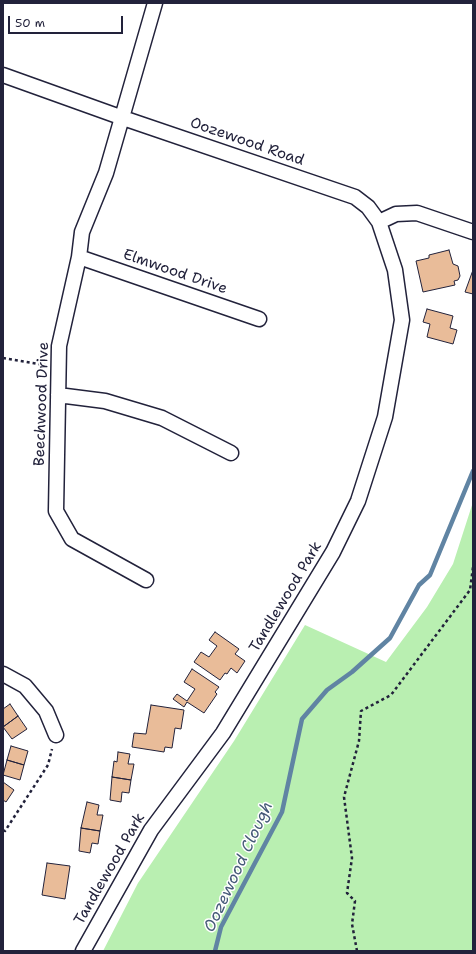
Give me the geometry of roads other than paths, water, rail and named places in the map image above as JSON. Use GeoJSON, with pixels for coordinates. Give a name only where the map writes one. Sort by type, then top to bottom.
{"type":"FeatureCollection","features":[{"type":"Feature","properties":{"kind":"street","name":"Beechwood Drive"},"geometry":{"type":"LineString","coordinates":[[146,580],[72,539],[56,511],[59,346],[79,257],[82,232],[106,173],[155,3]]}},
{"type":"Feature","properties":{"kind":"street","name":"Oozewood Road"},"geometry":{"type":"LineString","coordinates":[[3,75],[123,118],[354,197],[368,207],[379,222]]}},
{"type":"Feature","properties":{"kind":"street"},"geometry":{"type":"LineString","coordinates":[[379,222],[396,214],[417,213],[473,232]]}},
{"type":"Feature","properties":{"kind":"street","name":"Tandlewood Park"},"geometry":{"type":"LineString","coordinates":[[83,951],[151,830],[223,733],[333,552],[358,501],[385,417],[402,320],[395,270],[379,222]]}},
{"type":"Feature","properties":{"kind":"street","name":"Elmwood Drive"},"geometry":{"type":"LineString","coordinates":[[79,257],[259,319]]}},
{"type":"Feature","properties":{"kind":"street"},"geometry":{"type":"LineString","coordinates":[[58,395],[105,401],[162,418],[230,453]]}},
{"type":"Feature","properties":{"kind":"street"},"geometry":{"type":"LineString","coordinates":[[3,674],[25,686],[46,711],[56,735]]}},
{"type":"Feature","properties":{"kind":"waterway","name":"Oozewood Clough"},"geometry":{"type":"LineString","coordinates":[[215,951],[221,927],[282,812],[302,719],[327,690],[352,672],[390,638],[419,585],[430,575],[473,471]]}}]}
